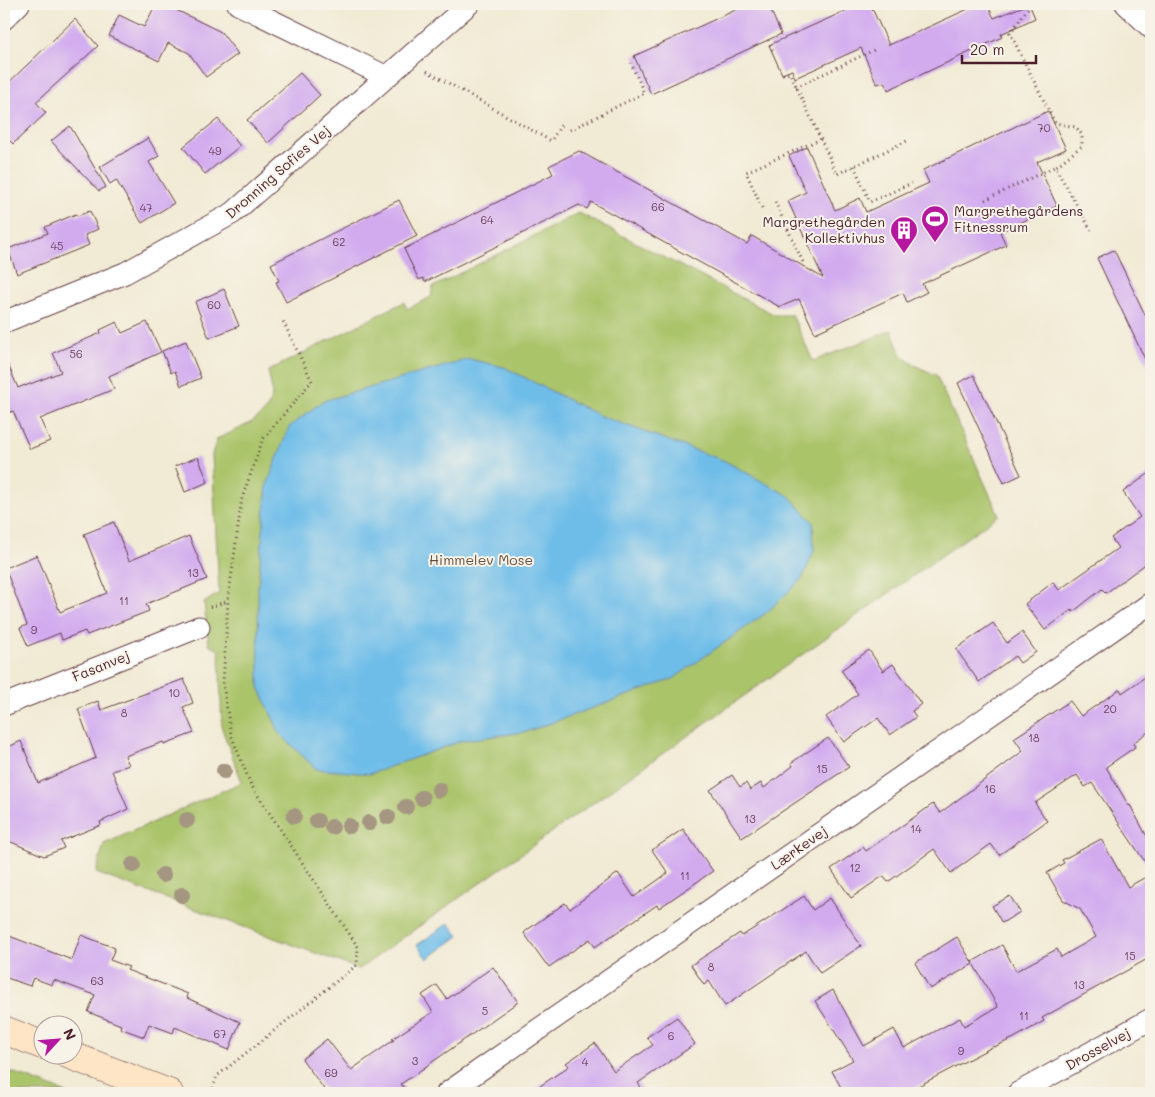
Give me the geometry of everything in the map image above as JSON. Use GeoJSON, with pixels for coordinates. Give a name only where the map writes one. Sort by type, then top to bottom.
{"type":"FeatureCollection","features":[{"type":"Feature","properties":{"kind":"street"},"geometry":{"type":"LineString","coordinates":[[4,19],[19,4]]}},
{"type":"Feature","properties":{"kind":"street"},"geometry":{"type":"LineString","coordinates":[[238,4],[387,77]]}},
{"type":"Feature","properties":{"kind":"street","name":"Dronning Sofies Vej"},"geometry":{"type":"LineString","coordinates":[[4,322],[125,273],[233,213],[469,4]]}},
{"type":"Feature","properties":{"kind":"street"},"geometry":{"type":"LineString","coordinates":[[1127,4],[1151,28]]}},
{"type":"Feature","properties":{"kind":"street","name":"Lærkevej"},"geometry":{"type":"LineString","coordinates":[[447,1093],[1151,603]]}},
{"type":"Feature","properties":{"kind":"street","name":"Fasanvej"},"geometry":{"type":"LineString","coordinates":[[4,705],[202,617]]}},
{"type":"Feature","properties":{"kind":"street","name":"Drosselvej"},"geometry":{"type":"LineString","coordinates":[[1018,1093],[1151,1019]]}},
{"type":"Feature","properties":{"kind":"street"},"geometry":{"type":"LineString","coordinates":[[4,1030],[32,1041]]}},
{"type":"Feature","properties":{"kind":"street"},"geometry":{"type":"LineString","coordinates":[[82,1060],[169,1093]]}},
{"type":"Feature","properties":{"kind":"path"},"geometry":{"type":"LineString","coordinates":[[985,200],[1054,167],[1082,146],[1082,135],[1076,127],[1055,123],[1010,33],[1031,4]]}},
{"type":"Feature","properties":{"kind":"path"},"geometry":{"type":"LineString","coordinates":[[768,40],[773,50]]}},
{"type":"Feature","properties":{"kind":"path"},"geometry":{"type":"LineString","coordinates":[[796,87],[876,49]]}},
{"type":"Feature","properties":{"kind":"path"},"geometry":{"type":"LineString","coordinates":[[407,60],[551,141],[561,125]]}},
{"type":"Feature","properties":{"kind":"path"},"geometry":{"type":"LineString","coordinates":[[570,130],[644,92],[630,63]]}},
{"type":"Feature","properties":{"kind":"path"},"geometry":{"type":"LineString","coordinates":[[783,74],[790,73],[837,174],[909,140]]}},
{"type":"Feature","properties":{"kind":"path"},"geometry":{"type":"LineString","coordinates":[[762,208],[746,172],[821,139]]}},
{"type":"Feature","properties":{"kind":"path"},"geometry":{"type":"LineString","coordinates":[[854,166],[870,202],[912,183]]}},
{"type":"Feature","properties":{"kind":"path"},"geometry":{"type":"LineString","coordinates":[[1054,167],[1090,230]]}},
{"type":"Feature","properties":{"kind":"path"},"geometry":{"type":"LineString","coordinates":[[775,202],[803,262]]}},
{"type":"Feature","properties":{"kind":"path"},"geometry":{"type":"LineString","coordinates":[[211,1093],[216,1076],[357,965],[358,947],[251,785],[231,735],[223,684],[228,601],[242,498],[263,439],[312,382],[282,319]]}},
{"type":"Feature","properties":{"kind":"path"},"geometry":{"type":"LineString","coordinates":[[202,617],[228,601]]}},
{"type":"Feature","properties":{"kind":"green space","name":"Himmelev Mose"},"geometry":{"type":"Polygon","coordinates":[[[579,213],[775,315],[792,315],[813,361],[892,330],[895,340],[906,359],[936,375],[999,515],[359,969],[96,873],[104,844],[242,782],[222,729],[219,650],[209,645],[204,603],[219,593],[212,454],[217,439],[253,421],[267,408],[271,400],[272,390],[268,371],[404,302],[407,309],[431,297],[433,287],[579,213]]]}},
{"type":"Feature","properties":{"kind":"green space"},"geometry":{"type":"Polygon","coordinates":[[[4,1069],[67,1093],[4,1093],[4,1069]]]}},
{"type":"Feature","properties":{"kind":"water","name":"Himmelev Mose"},"geometry":{"type":"Polygon","coordinates":[[[469,359],[504,367],[598,415],[725,461],[789,496],[813,522],[814,551],[802,579],[766,613],[673,679],[526,732],[464,740],[370,774],[316,769],[280,734],[259,687],[258,587],[267,485],[289,427],[323,401],[469,359]]]}},
{"type":"Feature","properties":{"kind":"water"},"geometry":{"type":"Polygon","coordinates":[[[449,923],[459,936],[427,959],[417,945],[449,923]]]}},
{"type":"Feature","properties":{"kind":"building"},"geometry":{"type":"Polygon","coordinates":[[[156,4],[164,4],[221,32],[238,54],[206,77],[189,53],[168,43],[159,61],[109,36],[119,15],[144,27],[156,4]]]}},
{"type":"Feature","properties":{"kind":"building"},"geometry":{"type":"Polygon","coordinates":[[[749,4],[768,4],[781,34],[651,94],[634,56],[749,4]]]}},
{"type":"Feature","properties":{"kind":"building"},"geometry":{"type":"Polygon","coordinates":[[[861,4],[870,4],[889,45],[979,4],[987,4],[994,18],[1029,4],[1035,18],[1001,34],[1002,37],[888,90],[884,82],[877,84],[861,48],[795,78],[792,70],[782,74],[769,45],[861,4]]]}},
{"type":"Feature","properties":{"kind":"building"},"geometry":{"type":"Polygon","coordinates":[[[75,19],[98,46],[36,102],[46,113],[13,144],[4,135],[4,87],[75,19]]]}},
{"type":"Feature","properties":{"kind":"building"},"geometry":{"type":"Polygon","coordinates":[[[300,73],[320,95],[268,143],[247,120],[300,73]]]}},
{"type":"Feature","properties":{"kind":"building"},"geometry":{"type":"Polygon","coordinates":[[[1048,111],[1066,149],[1037,162],[1057,206],[1000,232],[1006,245],[922,284],[927,292],[907,302],[903,293],[815,333],[799,299],[780,307],[591,202],[587,209],[579,205],[425,282],[423,278],[419,280],[404,249],[553,174],[549,166],[579,151],[747,244],[752,236],[823,278],[788,201],[806,192],[789,156],[807,147],[835,210],[860,198],[866,212],[929,183],[923,170],[1048,111]]]}},
{"type":"Feature","properties":{"kind":"building"},"geometry":{"type":"Polygon","coordinates":[[[218,119],[240,146],[205,174],[183,147],[218,119]]]}},
{"type":"Feature","properties":{"kind":"building"},"geometry":{"type":"Polygon","coordinates":[[[70,126],[106,187],[99,191],[51,141],[70,126]]]}},
{"type":"Feature","properties":{"kind":"building"},"geometry":{"type":"Polygon","coordinates":[[[148,138],[159,156],[149,162],[174,203],[142,223],[116,180],[110,184],[100,167],[148,138]]]}},
{"type":"Feature","properties":{"kind":"building"},"geometry":{"type":"Polygon","coordinates":[[[399,200],[417,236],[286,302],[276,282],[279,281],[271,264],[399,200]]]}},
{"type":"Feature","properties":{"kind":"building"},"geometry":{"type":"Polygon","coordinates":[[[90,211],[98,229],[85,235],[89,245],[17,274],[8,249],[48,233],[45,227],[76,214],[77,216],[90,211]]]}},
{"type":"Feature","properties":{"kind":"building"},"geometry":{"type":"Polygon","coordinates":[[[1114,250],[1151,327],[1151,372],[1097,258],[1114,250]]]}},
{"type":"Feature","properties":{"kind":"building"},"geometry":{"type":"Polygon","coordinates":[[[224,289],[239,326],[209,338],[195,302],[224,289]]]}},
{"type":"Feature","properties":{"kind":"building"},"geometry":{"type":"Polygon","coordinates":[[[117,322],[122,333],[147,322],[161,352],[109,376],[114,389],[40,419],[50,441],[30,449],[13,411],[4,415],[4,355],[18,388],[25,386],[61,372],[53,353],[101,333],[100,330],[117,322]]]}},
{"type":"Feature","properties":{"kind":"building"},"geometry":{"type":"Polygon","coordinates":[[[186,341],[201,378],[181,386],[175,371],[171,373],[162,351],[186,341]]]}},
{"type":"Feature","properties":{"kind":"building"},"geometry":{"type":"Polygon","coordinates":[[[974,375],[1021,475],[1004,483],[958,383],[974,375]]]}},
{"type":"Feature","properties":{"kind":"building"},"geometry":{"type":"Polygon","coordinates":[[[198,457],[208,482],[185,492],[175,466],[198,457]]]}},
{"type":"Feature","properties":{"kind":"building"},"geometry":{"type":"Polygon","coordinates":[[[1151,472],[1151,560],[1106,593],[1102,589],[1073,612],[1071,610],[1045,630],[1025,604],[1053,582],[1059,590],[1118,548],[1111,538],[1140,517],[1123,492],[1151,472]]]}},
{"type":"Feature","properties":{"kind":"building"},"geometry":{"type":"Polygon","coordinates":[[[114,522],[129,561],[189,536],[207,579],[146,604],[149,611],[87,635],[85,631],[62,640],[60,633],[28,646],[20,628],[27,625],[5,568],[37,555],[60,612],[107,593],[84,534],[114,522]]]}},
{"type":"Feature","properties":{"kind":"building"},"geometry":{"type":"Polygon","coordinates":[[[993,623],[1007,643],[1022,632],[1036,652],[1020,663],[1015,656],[979,682],[956,649],[993,623]]]}},
{"type":"Feature","properties":{"kind":"building"},"geometry":{"type":"Polygon","coordinates":[[[869,650],[883,671],[893,664],[921,704],[912,711],[916,717],[890,735],[878,718],[844,742],[826,717],[858,694],[841,670],[869,650]]]}},
{"type":"Feature","properties":{"kind":"building"},"geometry":{"type":"Polygon","coordinates":[[[1151,673],[1151,730],[1133,743],[1135,747],[1106,767],[1130,805],[1151,844],[1151,858],[1145,862],[1092,783],[1085,787],[1077,775],[1035,803],[1047,821],[999,855],[991,844],[951,873],[934,849],[888,882],[883,876],[851,898],[831,869],[863,847],[866,851],[933,804],[940,813],[1023,751],[1014,738],[1070,701],[1081,716],[1120,689],[1122,693],[1151,673]]]}},
{"type":"Feature","properties":{"kind":"building"},"geometry":{"type":"Polygon","coordinates":[[[184,679],[193,703],[183,707],[194,733],[125,756],[129,765],[112,771],[128,809],[100,822],[101,825],[61,841],[64,848],[44,856],[4,839],[4,749],[21,741],[38,783],[96,758],[78,709],[98,701],[101,710],[184,679]]]}},
{"type":"Feature","properties":{"kind":"building"},"geometry":{"type":"Polygon","coordinates":[[[828,738],[849,767],[742,838],[710,790],[732,775],[740,787],[746,783],[750,790],[761,783],[764,788],[793,766],[791,763],[828,738]]]}},
{"type":"Feature","properties":{"kind":"building"},"geometry":{"type":"Polygon","coordinates":[[[683,829],[713,871],[659,908],[657,905],[595,947],[590,939],[549,967],[524,933],[565,903],[570,909],[618,873],[634,897],[668,873],[652,850],[683,829]]]}},
{"type":"Feature","properties":{"kind":"building"},"geometry":{"type":"Polygon","coordinates":[[[1101,839],[1128,887],[1151,874],[1151,957],[1042,1018],[1044,1021],[1014,1038],[994,1046],[905,1093],[844,1093],[832,1071],[853,1060],[815,1001],[833,990],[864,1046],[894,1029],[904,1048],[960,1018],[964,1026],[998,1007],[972,962],[1002,945],[1016,971],[1057,949],[1061,957],[1096,937],[1080,909],[1063,900],[1047,873],[1064,863],[1062,860],[1101,839]]]}},
{"type":"Feature","properties":{"kind":"building"},"geometry":{"type":"Polygon","coordinates":[[[804,896],[813,910],[830,898],[861,946],[820,973],[806,951],[725,1006],[709,981],[704,985],[691,965],[740,933],[742,936],[804,896]]]}},
{"type":"Feature","properties":{"kind":"building"},"geometry":{"type":"Polygon","coordinates":[[[1010,896],[1020,912],[1002,923],[992,906],[1010,896]]]}},
{"type":"Feature","properties":{"kind":"building"},"geometry":{"type":"Polygon","coordinates":[[[4,934],[72,960],[81,935],[115,948],[110,960],[129,967],[127,970],[188,994],[187,998],[240,1022],[229,1050],[175,1027],[173,1033],[149,1024],[144,1037],[120,1028],[121,1025],[88,1012],[95,995],[54,980],[52,985],[33,978],[30,986],[4,977],[4,934]]]}},
{"type":"Feature","properties":{"kind":"building"},"geometry":{"type":"Polygon","coordinates":[[[957,937],[973,964],[930,989],[915,963],[957,937]]]}},
{"type":"Feature","properties":{"kind":"building"},"geometry":{"type":"Polygon","coordinates":[[[493,967],[518,1002],[401,1084],[408,1093],[327,1093],[302,1059],[327,1039],[351,1070],[394,1040],[392,1039],[433,1012],[422,995],[437,985],[447,999],[493,967]]]}},
{"type":"Feature","properties":{"kind":"building"},"geometry":{"type":"Polygon","coordinates":[[[677,1017],[695,1044],[638,1083],[645,1093],[530,1093],[569,1066],[566,1063],[595,1043],[614,1071],[653,1045],[647,1037],[677,1017]]]}},
{"type":"Feature","properties":{"kind":"place","name":"Margrethegårdens Fitnessrum"},"geometry":{"type":"Point","coordinates":[935,243]}},
{"type":"Feature","properties":{"kind":"place","name":"Margrethegården Kollektivhus"},"geometry":{"type":"Point","coordinates":[904,254]}}]}
